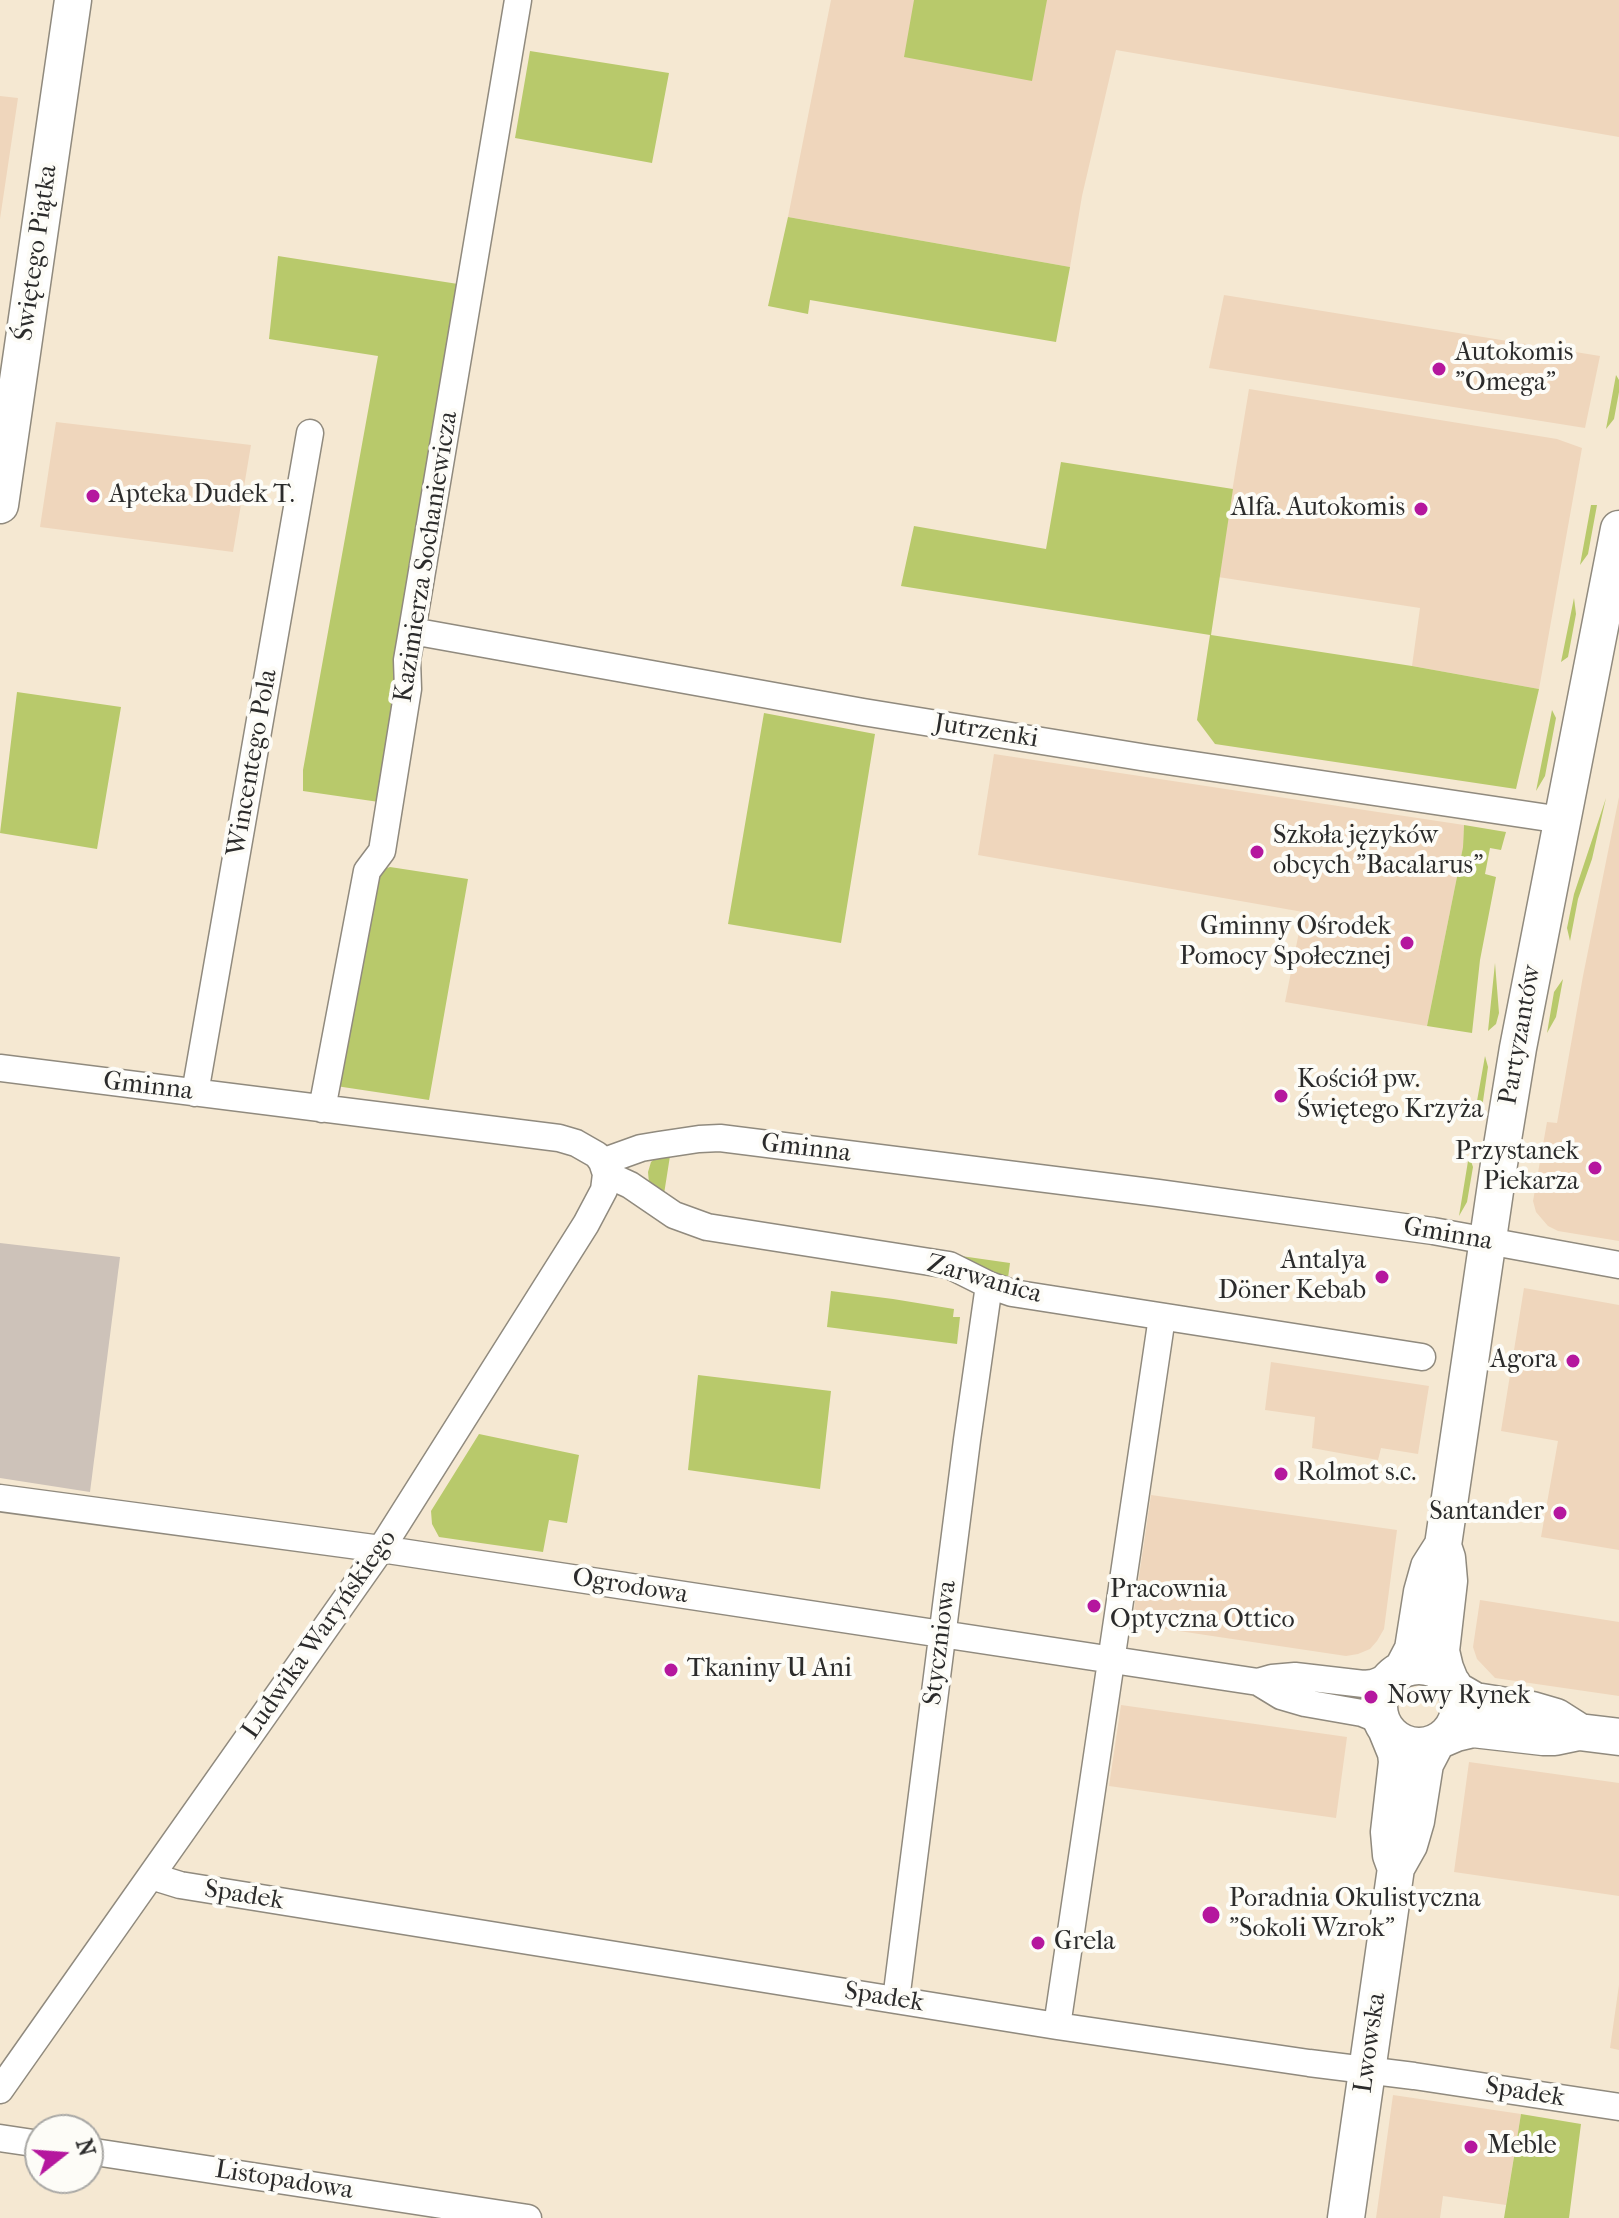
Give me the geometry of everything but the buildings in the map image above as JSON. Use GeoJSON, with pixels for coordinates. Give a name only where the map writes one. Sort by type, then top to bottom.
{"type":"FeatureCollection","features":[{"type":"Feature","properties":{"kind":"main road","name":"Świętego Piątka"},"geometry":{"type":"LineString","coordinates":[[0,505],[8,386],[73,0]]}},
{"type":"Feature","properties":{"kind":"main road","name":"Partyzantów"},"geometry":{"type":"LineString","coordinates":[[1398,1673],[1413,1649],[1429,1567],[1443,1545],[1518,1048],[1618,542]]}},
{"type":"Feature","properties":{"kind":"main road","name":"Partyzantów"},"geometry":{"type":"LineString","coordinates":[[1443,1545],[1449,1581],[1441,1651],[1454,1686]]}},
{"type":"Feature","properties":{"kind":"main road"},"geometry":{"type":"LineString","coordinates":[[1579,1732],[1556,1717],[1475,1701],[1434,1669],[1412,1667],[1398,1673],[1382,1689],[1378,1707],[1385,1728],[1409,1746],[1423,1746],[1473,1729],[1543,1737],[1579,1732],[1619,1737]]}},
{"type":"Feature","properties":{"kind":"main road"},"geometry":{"type":"LineString","coordinates":[[1439,1741],[1450,1732],[1459,1712],[1454,1686]]}},
{"type":"Feature","properties":{"kind":"main road","name":"Lwowska"},"geometry":{"type":"LineString","coordinates":[[1385,1728],[1397,1762],[1389,1832],[1391,1855],[1396,1868]]}},
{"type":"Feature","properties":{"kind":"main road","name":"Lwowska"},"geometry":{"type":"LineString","coordinates":[[1346,2218],[1396,1868],[1413,1834],[1425,1764],[1439,1741]]}},
{"type":"Feature","properties":{"kind":"street","name":"Kazimierza Sochaniewicza"},"geometry":{"type":"LineString","coordinates":[[322,1109],[367,871],[382,851],[408,689],[407,660],[518,0]]}},
{"type":"Feature","properties":{"kind":"street","name":"Wincentego Pola"},"geometry":{"type":"LineString","coordinates":[[195,1093],[310,433]]}},
{"type":"Feature","properties":{"kind":"street","name":"Jutrzenki"},"geometry":{"type":"LineString","coordinates":[[412,631],[879,715],[1562,820]]}},
{"type":"Feature","properties":{"kind":"street","name":"Gminna"},"geometry":{"type":"LineString","coordinates":[[0,1068],[559,1138],[589,1149],[604,1168],[641,1148],[720,1138],[1433,1231],[1619,1265]]}},
{"type":"Feature","properties":{"kind":"street","name":"Zarwanica"},"geometry":{"type":"LineString","coordinates":[[604,1168],[683,1219],[707,1227],[949,1265],[1012,1293],[1422,1357]]}},
{"type":"Feature","properties":{"kind":"street","name":"Ludwika Waryńskiego"},"geometry":{"type":"LineString","coordinates":[[0,2090],[381,1549],[586,1224],[604,1190],[604,1168]]}},
{"type":"Feature","properties":{"kind":"street","name":"Styczniowa"},"geometry":{"type":"LineString","coordinates":[[896,2000],[989,1285]]}},
{"type":"Feature","properties":{"kind":"street"},"geometry":{"type":"LineString","coordinates":[[1057,2026],[1162,1317]]}},
{"type":"Feature","properties":{"kind":"street","name":"Ogrodowa"},"geometry":{"type":"LineString","coordinates":[[0,1498],[381,1549],[1258,1682],[1281,1696],[1362,1713],[1385,1728]]}},
{"type":"Feature","properties":{"kind":"street","name":"Ogrodowa"},"geometry":{"type":"LineString","coordinates":[[1258,1682],[1295,1676],[1364,1684],[1398,1673]]}},
{"type":"Feature","properties":{"kind":"street","name":"Spadek"},"geometry":{"type":"LineString","coordinates":[[151,1876],[171,1884],[1057,2026],[1619,2107]]}},
{"type":"Feature","properties":{"kind":"street"},"geometry":{"type":"LineString","coordinates":[[0,2138],[24,2142]]}},
{"type":"Feature","properties":{"kind":"street","name":"Listopadowa"},"geometry":{"type":"LineString","coordinates":[[104,2153],[528,2218]]}},
{"type":"Feature","properties":{"kind":"shaded area"},"geometry":{"type":"Polygon","coordinates":[[[831,0],[1619,0],[1619,137],[1116,50],[1082,196],[1070,267],[788,217],[831,0]]]}},
{"type":"Feature","properties":{"kind":"shaded area"},"geometry":{"type":"Polygon","coordinates":[[[0,96],[18,98],[0,219],[0,96]]]}},
{"type":"Feature","properties":{"kind":"shaded area"},"geometry":{"type":"Polygon","coordinates":[[[1224,295],[1600,356],[1585,428],[1209,368],[1224,295]]]}},
{"type":"Feature","properties":{"kind":"shaded area"},"geometry":{"type":"Polygon","coordinates":[[[1249,389],[1557,439],[1582,448],[1539,689],[1412,666],[1420,608],[1218,577],[1249,389]]]}},
{"type":"Feature","properties":{"kind":"shaded area"},"geometry":{"type":"Polygon","coordinates":[[[56,422],[251,445],[233,552],[40,527],[56,422]]]}},
{"type":"Feature","properties":{"kind":"shaded area"},"geometry":{"type":"Polygon","coordinates":[[[994,754],[1464,825],[1463,847],[1427,1026],[1285,1002],[1303,912],[978,855],[994,754]]]}},
{"type":"Feature","properties":{"kind":"shaded area"},"geometry":{"type":"Polygon","coordinates":[[[1619,797],[1619,1241],[1558,1231],[1548,1226],[1536,1212],[1533,1201],[1547,1122],[1557,1123],[1619,797]]]}},
{"type":"Feature","properties":{"kind":"shaded area"},"geometry":{"type":"Polygon","coordinates":[[[0,1243],[120,1257],[90,1492],[0,1478],[0,1243]]]}},
{"type":"Feature","properties":{"kind":"shaded area"},"geometry":{"type":"Polygon","coordinates":[[[1524,1288],[1619,1305],[1619,1550],[1541,1537],[1558,1441],[1501,1431],[1524,1288]]]}},
{"type":"Feature","properties":{"kind":"shaded area"},"geometry":{"type":"Polygon","coordinates":[[[1271,1362],[1429,1386],[1418,1454],[1381,1448],[1378,1460],[1312,1448],[1315,1417],[1265,1410],[1271,1362]]]}},
{"type":"Feature","properties":{"kind":"shaded area"},"geometry":{"type":"Polygon","coordinates":[[[1151,1495],[1397,1530],[1384,1629],[1377,1641],[1370,1649],[1346,1656],[1132,1624],[1151,1495]]]}},
{"type":"Feature","properties":{"kind":"shaded area"},"geometry":{"type":"Polygon","coordinates":[[[1480,1600],[1619,1622],[1619,1696],[1495,1678],[1477,1659],[1473,1647],[1480,1600]]]}},
{"type":"Feature","properties":{"kind":"shaded area"},"geometry":{"type":"Polygon","coordinates":[[[1121,1705],[1347,1737],[1336,1818],[1109,1786],[1121,1705]]]}},
{"type":"Feature","properties":{"kind":"shaded area"},"geometry":{"type":"Polygon","coordinates":[[[1469,1762],[1619,1783],[1619,1896],[1454,1872],[1469,1762]]]}},
{"type":"Feature","properties":{"kind":"shaded area"},"geometry":{"type":"Polygon","coordinates":[[[1619,1985],[1619,2050],[1610,2048],[1619,1985]]]}},
{"type":"Feature","properties":{"kind":"shaded area"},"geometry":{"type":"Polygon","coordinates":[[[1393,2095],[1521,2114],[1506,2205],[1443,2196],[1440,2218],[1376,2218],[1393,2095]]]}},
{"type":"Feature","properties":{"kind":"green space"},"geometry":{"type":"Polygon","coordinates":[[[914,0],[1047,0],[1032,81],[904,57],[914,0]]]}},
{"type":"Feature","properties":{"kind":"green space"},"geometry":{"type":"Polygon","coordinates":[[[530,51],[669,73],[652,163],[515,138],[530,51]]]}},
{"type":"Feature","properties":{"kind":"green space"},"geometry":{"type":"Polygon","coordinates":[[[788,217],[1070,267],[1056,342],[810,300],[808,314],[768,306],[788,217]]]}},
{"type":"Feature","properties":{"kind":"green space"},"geometry":{"type":"Polygon","coordinates":[[[278,256],[458,284],[400,686],[379,802],[303,791],[303,770],[378,356],[269,339],[278,256]]]}},
{"type":"Feature","properties":{"kind":"green space"},"geometry":{"type":"Polygon","coordinates":[[[1616,375],[1619,392],[1614,419],[1606,429],[1616,375]]]}},
{"type":"Feature","properties":{"kind":"green space"},"geometry":{"type":"Polygon","coordinates":[[[1061,462],[1233,489],[1211,635],[1539,689],[1516,789],[1215,744],[1197,720],[1210,635],[901,586],[914,526],[1046,549],[1061,462]]]}},
{"type":"Feature","properties":{"kind":"green space"},"geometry":{"type":"Polygon","coordinates":[[[1591,505],[1597,505],[1588,554],[1580,565],[1591,505]]]}},
{"type":"Feature","properties":{"kind":"green space"},"geometry":{"type":"Polygon","coordinates":[[[1574,598],[1576,614],[1568,657],[1561,662],[1574,598]]]}},
{"type":"Feature","properties":{"kind":"green space"},"geometry":{"type":"Polygon","coordinates":[[[17,692],[121,707],[97,849],[0,833],[17,692]]]}},
{"type":"Feature","properties":{"kind":"green space"},"geometry":{"type":"Polygon","coordinates":[[[1552,710],[1556,718],[1545,776],[1536,791],[1552,710]]]}},
{"type":"Feature","properties":{"kind":"green space"},"geometry":{"type":"Polygon","coordinates":[[[764,713],[875,734],[841,943],[728,924],[764,713]]]}},
{"type":"Feature","properties":{"kind":"green space"},"geometry":{"type":"Polygon","coordinates":[[[1606,798],[1592,859],[1578,899],[1570,941],[1567,928],[1574,894],[1606,798]]]}},
{"type":"Feature","properties":{"kind":"green space"},"geometry":{"type":"Polygon","coordinates":[[[1464,825],[1506,832],[1501,850],[1490,848],[1485,874],[1496,877],[1480,960],[1472,1033],[1427,1026],[1463,847],[1464,825]]]}},
{"type":"Feature","properties":{"kind":"green space"},"geometry":{"type":"Polygon","coordinates":[[[390,867],[468,879],[429,1100],[336,1086],[377,872],[390,867]]]}},
{"type":"Feature","properties":{"kind":"green space"},"geometry":{"type":"Polygon","coordinates":[[[1495,963],[1499,1013],[1496,1024],[1488,1031],[1495,963]]]}},
{"type":"Feature","properties":{"kind":"green space"},"geometry":{"type":"Polygon","coordinates":[[[1563,979],[1556,1017],[1547,1033],[1554,992],[1563,979]]]}},
{"type":"Feature","properties":{"kind":"green space"},"geometry":{"type":"Polygon","coordinates":[[[1485,1056],[1488,1067],[1482,1108],[1474,1118],[1485,1056]]]}},
{"type":"Feature","properties":{"kind":"green space"},"geometry":{"type":"Polygon","coordinates":[[[1469,1155],[1473,1167],[1467,1202],[1459,1216],[1469,1155]]]}},
{"type":"Feature","properties":{"kind":"green space"},"geometry":{"type":"Polygon","coordinates":[[[670,1156],[664,1194],[649,1183],[648,1172],[654,1159],[670,1156]]]}},
{"type":"Feature","properties":{"kind":"green space"},"geometry":{"type":"Polygon","coordinates":[[[961,1256],[1010,1263],[1008,1278],[988,1270],[961,1256]]]}},
{"type":"Feature","properties":{"kind":"green space"},"geometry":{"type":"Polygon","coordinates":[[[831,1291],[954,1309],[953,1317],[960,1317],[957,1344],[827,1327],[831,1291]]]}},
{"type":"Feature","properties":{"kind":"green space"},"geometry":{"type":"Polygon","coordinates":[[[698,1375],[831,1391],[820,1489],[688,1470],[698,1375]]]}},
{"type":"Feature","properties":{"kind":"green space"},"geometry":{"type":"Polygon","coordinates":[[[479,1434],[579,1455],[567,1523],[549,1520],[543,1552],[439,1537],[432,1524],[431,1511],[479,1434]]]}},
{"type":"Feature","properties":{"kind":"green space"},"geometry":{"type":"Polygon","coordinates":[[[1521,2114],[1581,2124],[1569,2218],[1504,2218],[1521,2114]]]}},
{"type":"Feature","properties":{"kind":"place","name":"Autokomis \"Omega\""},"geometry":{"type":"Point","coordinates":[1439,369]}},
{"type":"Feature","properties":{"kind":"place","name":"Apteka Dudek T."},"geometry":{"type":"Point","coordinates":[93,496]}},
{"type":"Feature","properties":{"kind":"place","name":"Alfa. Autokomis"},"geometry":{"type":"Point","coordinates":[1421,509]}},
{"type":"Feature","properties":{"kind":"place","name":"Szkoła języków obcych \"Bacalarus\""},"geometry":{"type":"Point","coordinates":[1257,852]}},
{"type":"Feature","properties":{"kind":"place","name":"Gminny Ośrodek Pomocy Społecznej"},"geometry":{"type":"Point","coordinates":[1407,943]}},
{"type":"Feature","properties":{"kind":"place","name":"Kościół pw. Świętego Krzyża"},"geometry":{"type":"Point","coordinates":[1281,1096]}},
{"type":"Feature","properties":{"kind":"place","name":"Przystanek Piekarza"},"geometry":{"type":"Point","coordinates":[1595,1168]}},
{"type":"Feature","properties":{"kind":"place","name":"Antalya Döner Kebab"},"geometry":{"type":"Point","coordinates":[1382,1277]}},
{"type":"Feature","properties":{"kind":"place","name":"Agora"},"geometry":{"type":"Point","coordinates":[1573,1361]}},
{"type":"Feature","properties":{"kind":"place","name":"Rolmot s.c."},"geometry":{"type":"Point","coordinates":[1281,1474]}},
{"type":"Feature","properties":{"kind":"place","name":"Santander"},"geometry":{"type":"Point","coordinates":[1560,1513]}},
{"type":"Feature","properties":{"kind":"place","name":"Pracownia Optyczna Ottico"},"geometry":{"type":"Point","coordinates":[1094,1606]}},
{"type":"Feature","properties":{"kind":"place","name":"Tkaniny U Ani"},"geometry":{"type":"Point","coordinates":[671,1670]}},
{"type":"Feature","properties":{"kind":"place","name":"Nowy Rynek"},"geometry":{"type":"Point","coordinates":[1371,1697]}},
{"type":"Feature","properties":{"kind":"place","name":"Poradnia Okulistyczna \"Sokoli Wzrok\""},"geometry":{"type":"Point","coordinates":[1211,1915]}},
{"type":"Feature","properties":{"kind":"place","name":"Grela"},"geometry":{"type":"Point","coordinates":[1038,1943]}},
{"type":"Feature","properties":{"kind":"place","name":"Meble"},"geometry":{"type":"Point","coordinates":[1471,2147]}}]}
